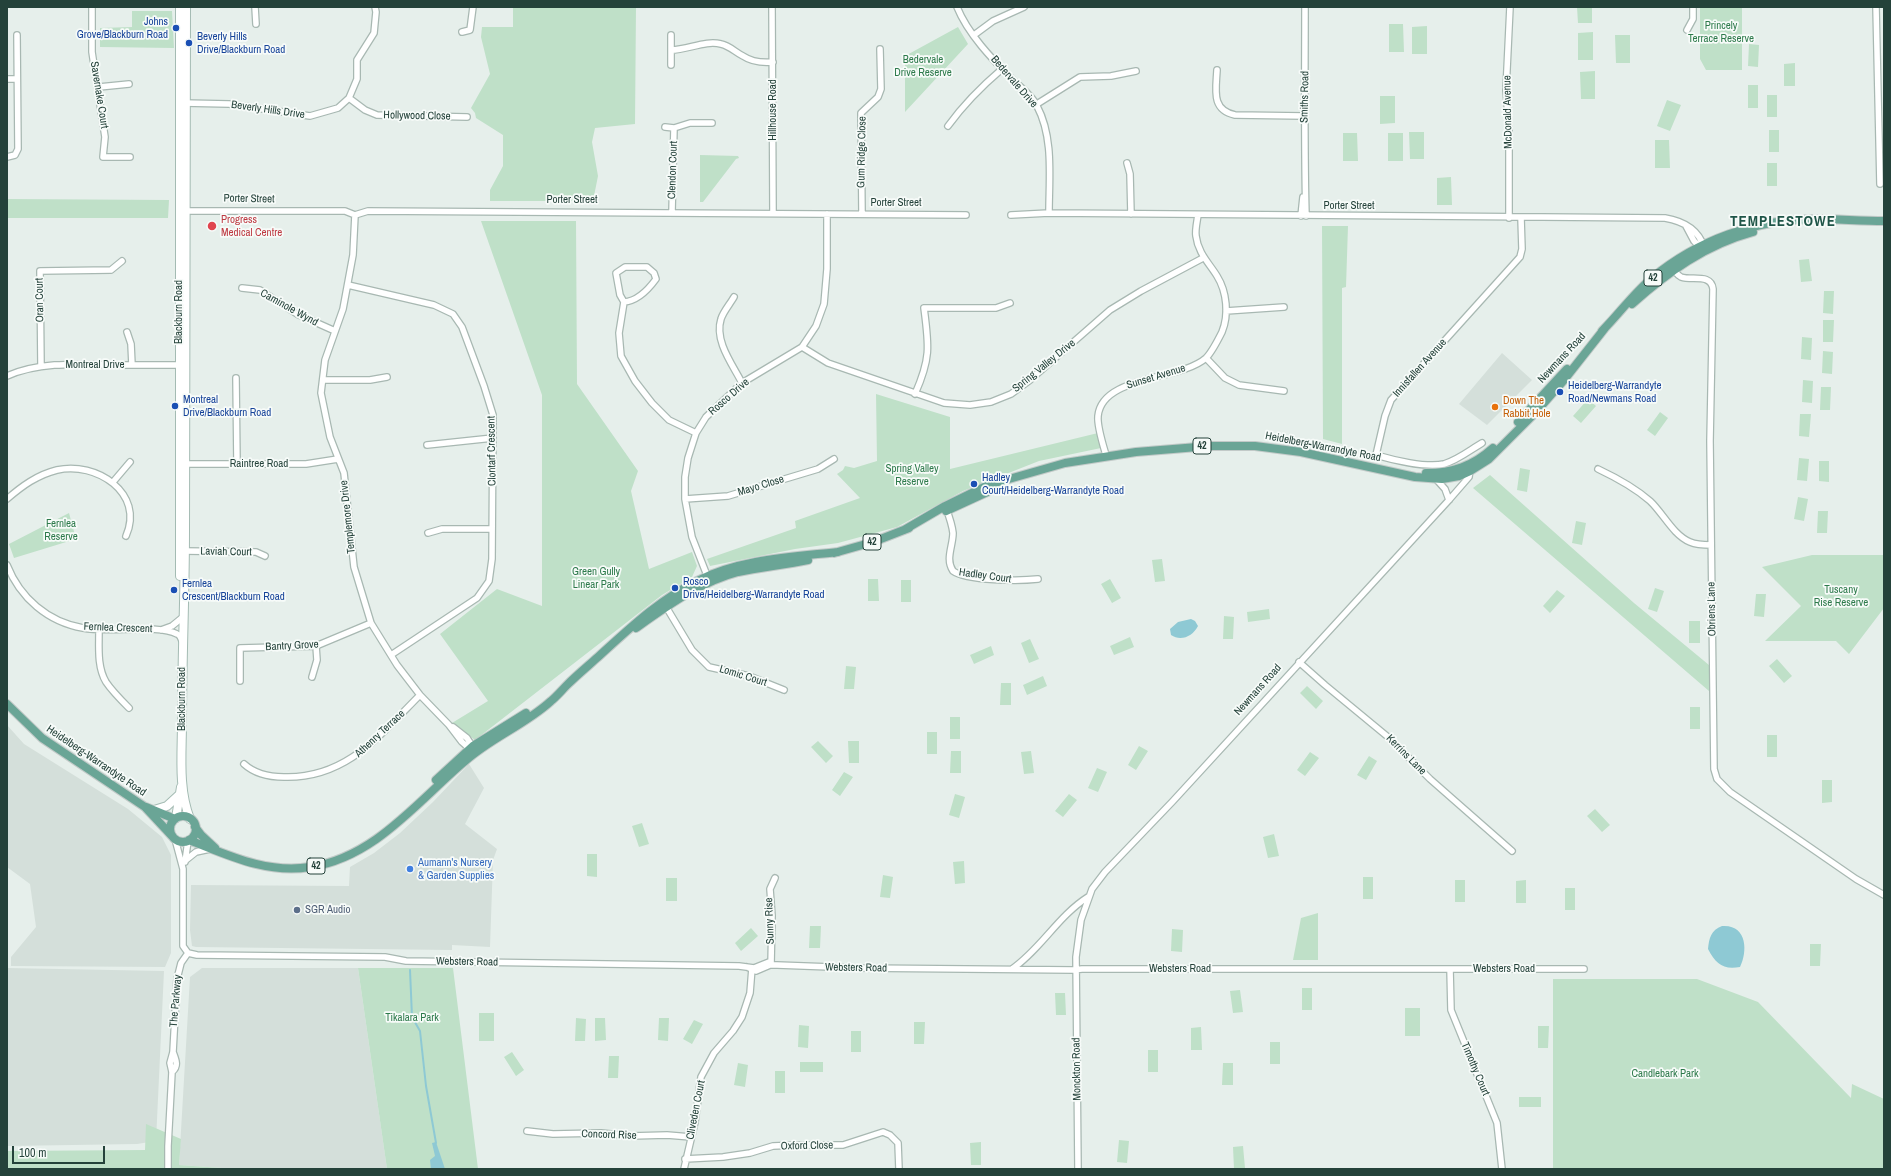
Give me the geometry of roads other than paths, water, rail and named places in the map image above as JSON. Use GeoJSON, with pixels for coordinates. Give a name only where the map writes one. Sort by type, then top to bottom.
{"type":"FeatureCollection","features":[{"type":"Feature","properties":{"kind":"main road","name":"Blackburn Road"},"geometry":{"type":"LineString","coordinates":[[180,7],[183,103]]}},
{"type":"Feature","properties":{"kind":"main road","name":"Blackburn Road"},"geometry":{"type":"LineString","coordinates":[[186,7],[183,103],[182,464],[185,552],[182,641],[182,781],[186,810],[190,819]]}},
{"type":"Feature","properties":{"kind":"main road","name":"42"},"geometry":{"type":"LineString","coordinates":[[1702,247],[1739,230],[1765,224],[1814,219],[1884,221]]}},
{"type":"Feature","properties":{"kind":"main road","name":"Newmans Road"},"geometry":{"type":"LineString","coordinates":[[1470,468],[1500,442],[1638,291],[1702,247]]}},
{"type":"Feature","properties":{"kind":"main road","name":"Heidelberg-Warrandyte Road"},"geometry":{"type":"LineString","coordinates":[[188,840],[218,850],[241,860],[263,866],[281,868],[311,867],[332,862],[354,854],[379,838],[403,816],[435,781],[472,749],[567,685],[623,632],[665,604],[723,570],[746,564],[838,552],[873,542],[904,530],[946,508],[970,493],[1058,464],[1106,455],[1188,447],[1255,446],[1301,452],[1387,470],[1415,478],[1436,479],[1452,477],[1470,468]]}},
{"type":"Feature","properties":{"kind":"main road","name":"Blackburn Road"},"geometry":{"type":"LineString","coordinates":[[182,464],[179,546],[183,617]]}},
{"type":"Feature","properties":{"kind":"main road","name":"Heidelberg-Warrandyte Road"},"geometry":{"type":"LineString","coordinates":[[1387,470],[1435,473],[1470,468]]}},
{"type":"Feature","properties":{"kind":"main road","name":"Heidelberg-Warrandyte Road"},"geometry":{"type":"LineString","coordinates":[[7,704],[42,738],[149,808],[176,819]]}},
{"type":"Feature","properties":{"kind":"main road","name":"Blackburn Road"},"geometry":{"type":"LineString","coordinates":[[176,819],[182,781]]}},
{"type":"Feature","properties":{"kind":"main road"},"geometry":{"type":"LineString","coordinates":[[149,808],[167,806],[179,795]]}},
{"type":"Feature","properties":{"kind":"main road","name":"Heidelberg-Warrandyte Road"},"geometry":{"type":"LineString","coordinates":[[149,808],[173,838]]}},
{"type":"Feature","properties":{"kind":"main road"},"geometry":{"type":"LineString","coordinates":[[173,838],[170,827],[176,819],[182,817],[190,819]]}},
{"type":"Feature","properties":{"kind":"main road","name":"42"},"geometry":{"type":"LineString","coordinates":[[190,819],[195,827]]}},
{"type":"Feature","properties":{"kind":"main road","name":"Heidelberg-Warrandyte Road"},"geometry":{"type":"LineString","coordinates":[[195,827],[201,835],[218,850]]}},
{"type":"Feature","properties":{"kind":"main road"},"geometry":{"type":"LineString","coordinates":[[188,840],[194,834],[195,827]]}},
{"type":"Feature","properties":{"kind":"main road","name":"42"},"geometry":{"type":"LineString","coordinates":[[173,838],[181,842],[188,840]]}},
{"type":"Feature","properties":{"kind":"street","name":"Savernake Court"},"geometry":{"type":"LineString","coordinates":[[92,7],[92,52],[99,88],[105,137],[104,157],[130,157]]}},
{"type":"Feature","properties":{"kind":"street"},"geometry":{"type":"LineString","coordinates":[[255,7],[256,24]]}},
{"type":"Feature","properties":{"kind":"street"},"geometry":{"type":"LineString","coordinates":[[349,98],[357,79],[357,60],[374,33],[375,7]]}},
{"type":"Feature","properties":{"kind":"street"},"geometry":{"type":"LineString","coordinates":[[462,32],[470,30],[473,7]]}},
{"type":"Feature","properties":{"kind":"street","name":"Hillhouse Road"},"geometry":{"type":"LineString","coordinates":[[772,7],[773,212]]}},
{"type":"Feature","properties":{"kind":"street","name":"Bedervale Drive"},"geometry":{"type":"LineString","coordinates":[[957,7],[961,16],[974,35],[1002,69],[1037,104],[1044,120],[1048,146],[1049,213]]}},
{"type":"Feature","properties":{"kind":"street"},"geometry":{"type":"LineString","coordinates":[[974,35],[993,21],[1024,7]]}},
{"type":"Feature","properties":{"kind":"street","name":"Smiths Road"},"geometry":{"type":"LineString","coordinates":[[1304,216],[1304,116],[1306,93],[1305,7]]}},
{"type":"Feature","properties":{"kind":"street","name":"McDonald Avenue"},"geometry":{"type":"LineString","coordinates":[[1509,218],[1509,129],[1506,90],[1510,7]]}},
{"type":"Feature","properties":{"kind":"street"},"geometry":{"type":"LineString","coordinates":[[1687,30],[1693,19],[1693,7]]}},
{"type":"Feature","properties":{"kind":"street"},"geometry":{"type":"LineString","coordinates":[[1876,7],[1880,184]]}},
{"type":"Feature","properties":{"kind":"street"},"geometry":{"type":"LineString","coordinates":[[7,157],[15,155],[18,150],[17,35]]}},
{"type":"Feature","properties":{"kind":"street"},"geometry":{"type":"LineString","coordinates":[[671,35],[671,65]]}},
{"type":"Feature","properties":{"kind":"street"},"geometry":{"type":"LineString","coordinates":[[671,50],[682,50],[711,43],[721,44],[729,47],[752,61],[773,62]]}},
{"type":"Feature","properties":{"kind":"street","name":"Gum Ridge Close"},"geometry":{"type":"LineString","coordinates":[[862,214],[861,113],[878,97],[881,89],[880,49]]}},
{"type":"Feature","properties":{"kind":"street"},"geometry":{"type":"LineString","coordinates":[[948,126],[959,111],[1002,69]]}},
{"type":"Feature","properties":{"kind":"street"},"geometry":{"type":"LineString","coordinates":[[1217,70],[1217,101],[1220,108],[1226,113],[1234,115],[1304,116]]}},
{"type":"Feature","properties":{"kind":"street"},"geometry":{"type":"LineString","coordinates":[[1037,104],[1080,77],[1111,76],[1136,71]]}},
{"type":"Feature","properties":{"kind":"street"},"geometry":{"type":"LineString","coordinates":[[7,79],[17,79]]}},
{"type":"Feature","properties":{"kind":"street"},"geometry":{"type":"LineString","coordinates":[[99,88],[129,84]]}},
{"type":"Feature","properties":{"kind":"street","name":"Beverly Hills Drive"},"geometry":{"type":"LineString","coordinates":[[183,103],[230,104],[310,116],[338,108],[349,98]]}},
{"type":"Feature","properties":{"kind":"street","name":"Hollywood Close"},"geometry":{"type":"LineString","coordinates":[[349,98],[365,110],[377,115],[467,117]]}},
{"type":"Feature","properties":{"kind":"street","name":"Clendon Court"},"geometry":{"type":"LineString","coordinates":[[665,127],[674,128],[690,123],[712,123]]}},
{"type":"Feature","properties":{"kind":"street","name":"Clendon Court"},"geometry":{"type":"LineString","coordinates":[[672,212],[674,128]]}},
{"type":"Feature","properties":{"kind":"street"},"geometry":{"type":"LineString","coordinates":[[1127,163],[1130,174],[1130,214]]}},
{"type":"Feature","properties":{"kind":"street","name":"Porter Street"},"geometry":{"type":"LineString","coordinates":[[183,211],[345,211],[355,215],[368,211],[773,212],[966,215]]}},
{"type":"Feature","properties":{"kind":"street","name":"Porter Street"},"geometry":{"type":"LineString","coordinates":[[1012,214],[1049,213],[1509,218],[1665,218],[1685,224],[1693,229],[1700,237],[1702,247]]}},
{"type":"Feature","properties":{"kind":"street","name":"Rosco Drive"},"geometry":{"type":"LineString","coordinates":[[709,579],[692,537],[685,499],[685,477],[688,458],[696,433],[706,418],[742,383],[802,347],[816,326],[824,304],[827,269],[827,214]]}},
{"type":"Feature","properties":{"kind":"street","name":"Templemore Drive"},"geometry":{"type":"LineString","coordinates":[[355,215],[353,255],[348,285],[343,309],[325,360],[321,393],[330,437],[344,473],[354,567],[371,623],[391,655],[420,695],[449,725],[462,742],[472,749]]}},
{"type":"Feature","properties":{"kind":"street"},"geometry":{"type":"LineString","coordinates":[[1198,215],[1196,236],[1203,258],[1217,276],[1224,291],[1226,311],[1222,331],[1206,358],[1225,378],[1239,385],[1284,391]]}},
{"type":"Feature","properties":{"kind":"street","name":"Innisfallen Avenue"},"geometry":{"type":"LineString","coordinates":[[1482,443],[1451,461],[1436,465],[1410,462],[1376,455],[1385,416],[1391,400],[1520,257],[1522,249],[1521,218]]}},
{"type":"Feature","properties":{"kind":"street","name":"Spring Valley Drive"},"geometry":{"type":"LineString","coordinates":[[802,347],[828,363],[944,403],[970,405],[991,402],[1011,394],[1030,380],[1110,310],[1141,291],[1203,258]]}},
{"type":"Feature","properties":{"kind":"street","name":"Oran Court"},"geometry":{"type":"LineString","coordinates":[[41,366],[40,271],[111,270],[122,261]]}},
{"type":"Feature","properties":{"kind":"street"},"geometry":{"type":"LineString","coordinates":[[624,302],[633,301],[656,279],[654,273],[647,267],[625,267],[616,273],[620,295],[624,302],[619,332],[620,356],[635,381],[652,403],[669,420],[696,433]]}},
{"type":"Feature","properties":{"kind":"street","name":"Obriens Lane"},"geometry":{"type":"LineString","coordinates":[[1671,267],[1681,277],[1704,279],[1709,281],[1714,289],[1710,441],[1714,769],[1717,779],[1730,792],[1856,878],[1884,895]]}},
{"type":"Feature","properties":{"kind":"street","name":"Clontarf Crescent"},"geometry":{"type":"LineString","coordinates":[[348,285],[434,305],[453,314],[462,327],[493,415],[491,571],[489,581],[477,598],[391,655]]}},
{"type":"Feature","properties":{"kind":"street","name":"Caminole Wynd"},"geometry":{"type":"LineString","coordinates":[[242,288],[260,290],[298,314],[335,331]]}},
{"type":"Feature","properties":{"kind":"street"},"geometry":{"type":"LineString","coordinates":[[734,297],[721,319],[720,335],[721,343],[742,383]]}},
{"type":"Feature","properties":{"kind":"street"},"geometry":{"type":"LineString","coordinates":[[915,394],[925,373],[928,360],[928,342],[924,308],[996,308],[1010,303]]}},
{"type":"Feature","properties":{"kind":"street"},"geometry":{"type":"LineString","coordinates":[[1226,311],[1284,307]]}},
{"type":"Feature","properties":{"kind":"street"},"geometry":{"type":"LineString","coordinates":[[126,332],[131,344],[132,365]]}},
{"type":"Feature","properties":{"kind":"street","name":"Sunset Avenue"},"geometry":{"type":"LineString","coordinates":[[1106,455],[1098,416],[1104,401],[1122,388],[1181,371],[1206,358]]}},
{"type":"Feature","properties":{"kind":"street","name":"Montreal Drive"},"geometry":{"type":"LineString","coordinates":[[7,376],[41,366],[182,365]]}},
{"type":"Feature","properties":{"kind":"street"},"geometry":{"type":"LineString","coordinates":[[323,380],[370,380],[387,377]]}},
{"type":"Feature","properties":{"kind":"street"},"geometry":{"type":"LineString","coordinates":[[236,378],[237,464]]}},
{"type":"Feature","properties":{"kind":"street"},"geometry":{"type":"LineString","coordinates":[[426,445],[493,438]]}},
{"type":"Feature","properties":{"kind":"street","name":"Raintree Road"},"geometry":{"type":"LineString","coordinates":[[182,464],[306,464],[338,459]]}},
{"type":"Feature","properties":{"kind":"street","name":"Mayo Close"},"geometry":{"type":"LineString","coordinates":[[685,499],[728,496],[818,469],[834,459]]}},
{"type":"Feature","properties":{"kind":"street"},"geometry":{"type":"LineString","coordinates":[[113,482],[130,462]]}},
{"type":"Feature","properties":{"kind":"street","name":"Newmans Road"},"geometry":{"type":"LineString","coordinates":[[1076,970],[1078,932],[1088,897],[1105,872],[1173,801],[1449,500],[1469,477],[1470,468]]}},
{"type":"Feature","properties":{"kind":"street"},"geometry":{"type":"LineString","coordinates":[[7,499],[41,474],[58,470],[78,469],[104,476],[113,482],[126,501],[129,511],[129,528],[126,536]]}},
{"type":"Feature","properties":{"kind":"street"},"geometry":{"type":"LineString","coordinates":[[1598,469],[1623,481],[1640,493],[1661,512],[1685,540],[1697,544],[1711,545]]}},
{"type":"Feature","properties":{"kind":"street"},"geometry":{"type":"LineString","coordinates":[[1436,479],[1445,489],[1449,500]]}},
{"type":"Feature","properties":{"kind":"street","name":"Hadley Court"},"geometry":{"type":"LineString","coordinates":[[946,508],[952,527],[953,538],[949,560],[953,571],[964,575],[1005,580],[1038,579]]}},
{"type":"Feature","properties":{"kind":"street"},"geometry":{"type":"LineString","coordinates":[[428,533],[442,529],[492,529]]}},
{"type":"Feature","properties":{"kind":"street","name":"Laviah Court"},"geometry":{"type":"LineString","coordinates":[[185,552],[256,552],[265,556]]}},
{"type":"Feature","properties":{"kind":"street","name":"Fernlea Crescent"},"geometry":{"type":"LineString","coordinates":[[7,565],[17,586],[37,607],[59,621],[71,626],[99,630],[161,630],[177,634],[182,641]]}},
{"type":"Feature","properties":{"kind":"street","name":"Lomic Court"},"geometry":{"type":"LineString","coordinates":[[665,604],[692,650],[709,667],[748,676],[784,690]]}},
{"type":"Feature","properties":{"kind":"street","name":"Fernlea Crescent"},"geometry":{"type":"LineString","coordinates":[[161,630],[172,626],[183,617]]}},
{"type":"Feature","properties":{"kind":"street","name":"Bantry Grove"},"geometry":{"type":"LineString","coordinates":[[240,681],[240,648],[316,646],[371,623]]}},
{"type":"Feature","properties":{"kind":"street"},"geometry":{"type":"LineString","coordinates":[[99,630],[99,663],[102,674],[106,683],[129,708]]}},
{"type":"Feature","properties":{"kind":"street"},"geometry":{"type":"LineString","coordinates":[[312,677],[317,660],[316,646]]}},
{"type":"Feature","properties":{"kind":"street","name":"Kerrins Lane"},"geometry":{"type":"LineString","coordinates":[[1299,662],[1388,737],[1430,779],[1512,851]]}},
{"type":"Feature","properties":{"kind":"street","name":"Athenry Terrace"},"geometry":{"type":"LineString","coordinates":[[244,764],[255,772],[278,777],[303,776],[330,770],[349,761],[364,750],[420,695]]}},
{"type":"Feature","properties":{"kind":"street"},"geometry":{"type":"LineString","coordinates":[[173,838],[183,869],[183,946],[188,953]]}},
{"type":"Feature","properties":{"kind":"street"},"geometry":{"type":"LineString","coordinates":[[183,869],[186,860],[188,840]]}},
{"type":"Feature","properties":{"kind":"street"},"geometry":{"type":"LineString","coordinates":[[186,860],[201,850],[218,850]]}},
{"type":"Feature","properties":{"kind":"street","name":"Sunny Rise"},"geometry":{"type":"LineString","coordinates":[[773,964],[770,889],[775,878]]}},
{"type":"Feature","properties":{"kind":"street","name":"Newmans Road"},"geometry":{"type":"LineString","coordinates":[[1012,970],[1026,959],[1070,910],[1088,897]]}},
{"type":"Feature","properties":{"kind":"street","name":"Websters Road"},"geometry":{"type":"LineString","coordinates":[[188,953],[197,955],[385,957],[406,961],[739,966],[750,968],[773,964],[858,968],[1012,970],[1584,969]]}},
{"type":"Feature","properties":{"kind":"street","name":"The Parkway"},"geometry":{"type":"LineString","coordinates":[[168,1169],[172,1072],[175,1069],[176,1064],[173,1052],[177,979],[181,963],[188,953]]}},
{"type":"Feature","properties":{"kind":"street"},"geometry":{"type":"LineString","coordinates":[[1026,959],[1029,967],[1034,970]]}},
{"type":"Feature","properties":{"kind":"street","name":"Cliveden Court"},"geometry":{"type":"LineString","coordinates":[[684,1169],[699,1086],[703,1073],[714,1053],[733,1031],[742,1017],[750,993],[750,968]]}},
{"type":"Feature","properties":{"kind":"street","name":"Timothy Court"},"geometry":{"type":"LineString","coordinates":[[1450,969],[1451,1010],[1497,1123],[1502,1169]]}},
{"type":"Feature","properties":{"kind":"street","name":"Monckton Road"},"geometry":{"type":"LineString","coordinates":[[1076,970],[1078,1169]]}},
{"type":"Feature","properties":{"kind":"street","name":"Concord Rise"},"geometry":{"type":"LineString","coordinates":[[527,1131],[553,1134],[601,1133],[631,1136],[666,1135],[691,1137]]}},
{"type":"Feature","properties":{"kind":"street","name":"Oxford Close"},"geometry":{"type":"LineString","coordinates":[[685,1159],[730,1156],[750,1153],[773,1146],[797,1144],[843,1145],[883,1132],[890,1135],[898,1143],[899,1169]]}},
{"type":"Feature","properties":{"kind":"water"},"geometry":{"type":"Polygon","coordinates":[[[1191,619],[1195,621],[1198,626],[1193,633],[1183,638],[1171,635],[1170,629],[1178,622],[1191,619]]]}},
{"type":"Feature","properties":{"kind":"water"},"geometry":{"type":"Polygon","coordinates":[[[1722,926],[1736,929],[1741,934],[1744,954],[1740,967],[1729,968],[1721,965],[1714,959],[1708,949],[1711,935],[1715,930],[1722,926]]]}},
{"type":"Feature","properties":{"kind":"water"},"geometry":{"type":"Polygon","coordinates":[[[436,1142],[445,1169],[431,1169],[430,1160],[435,1156],[432,1143],[436,1142]]]}},
{"type":"Feature","properties":{"kind":"waterway"},"geometry":{"type":"LineString","coordinates":[[410,970],[412,1017],[420,1031],[426,1086],[436,1143]]}},
{"type":"Feature","properties":{"kind":"place","name":"Johns Grove/Blackburn Road"},"geometry":{"type":"Point","coordinates":[176,28]}},
{"type":"Feature","properties":{"kind":"place","name":"Beverly Hills Drive/Blackburn Road"},"geometry":{"type":"Point","coordinates":[189,43]}},
{"type":"Feature","properties":{"kind":"place","name":"Progress Medical Centre"},"geometry":{"type":"Point","coordinates":[212,226]}},
{"type":"Feature","properties":{"kind":"place","name":"Heidelberg-Warrandyte Road/Newmans Road"},"geometry":{"type":"Point","coordinates":[1560,392]}},
{"type":"Feature","properties":{"kind":"place","name":"Montreal Drive/Blackburn Road"},"geometry":{"type":"Point","coordinates":[175,406]}},
{"type":"Feature","properties":{"kind":"place","name":"Down The Rabbit Hole"},"geometry":{"type":"Point","coordinates":[1495,407]}},
{"type":"Feature","properties":{"kind":"place","name":"Hadley Court/Heidelberg-Warrandyte Road"},"geometry":{"type":"Point","coordinates":[974,484]}},
{"type":"Feature","properties":{"kind":"place","name":"Rosco Drive/Heidelberg-Warrandyte Road"},"geometry":{"type":"Point","coordinates":[675,588]}},
{"type":"Feature","properties":{"kind":"place","name":"Fernlea Crescent/Blackburn Road"},"geometry":{"type":"Point","coordinates":[174,590]}},
{"type":"Feature","properties":{"kind":"place","name":"Aumann's Nursery & Garden Supplies"},"geometry":{"type":"Point","coordinates":[410,869]}},
{"type":"Feature","properties":{"kind":"place","name":"SGR Audio"},"geometry":{"type":"Point","coordinates":[297,910]}},
{"type":"Feature","properties":{"kind":"district","name":"TEMPLESTOWE"},"geometry":{"type":"Point","coordinates":[1783,222]}},
{"type":"Feature","properties":{"kind":"park label","name":"Princely Terrace Reserve"},"geometry":{"type":"Point","coordinates":[1721,32]}},
{"type":"Feature","properties":{"kind":"park label","name":"Bedervale Drive Reserve"},"geometry":{"type":"Point","coordinates":[923,66]}},
{"type":"Feature","properties":{"kind":"park label","name":"Spring Valley Reserve"},"geometry":{"type":"Point","coordinates":[912,475]}},
{"type":"Feature","properties":{"kind":"park label","name":"Fernlea Reserve"},"geometry":{"type":"Point","coordinates":[61,530]}},
{"type":"Feature","properties":{"kind":"park label","name":"Green Gully Linear Park"},"geometry":{"type":"Point","coordinates":[596,578]}},
{"type":"Feature","properties":{"kind":"park label","name":"Tuscany Rise Reserve"},"geometry":{"type":"Point","coordinates":[1841,596]}},
{"type":"Feature","properties":{"kind":"park label","name":"Tikalara Park"},"geometry":{"type":"Point","coordinates":[412,1018]}},
{"type":"Feature","properties":{"kind":"park label","name":"Candlebark Park"},"geometry":{"type":"Point","coordinates":[1665,1074]}}]}
